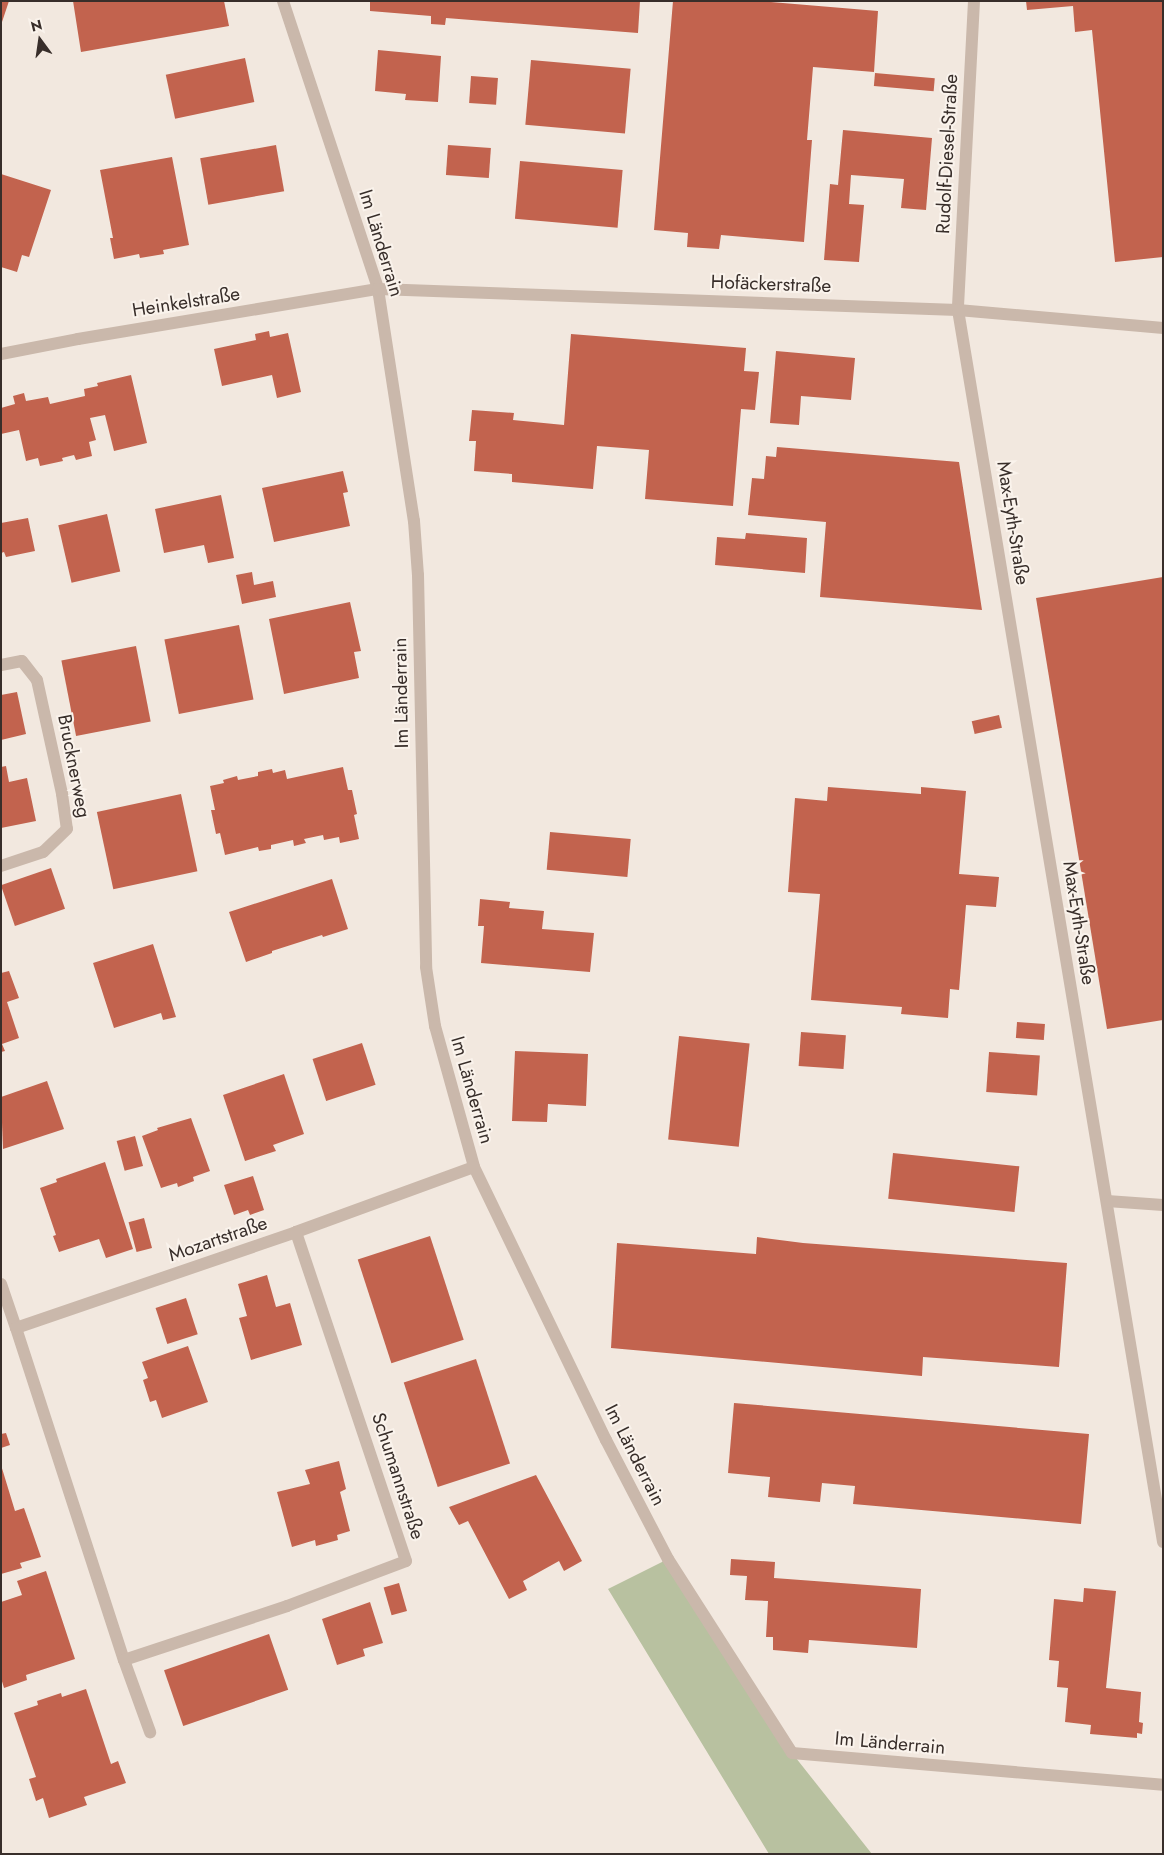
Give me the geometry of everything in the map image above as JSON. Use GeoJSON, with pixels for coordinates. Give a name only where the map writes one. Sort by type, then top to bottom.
{"type":"FeatureCollection","features":[{"type":"Feature","properties":{"kind":"street","name":"Im Länderrain"},"geometry":{"type":"LineString","coordinates":[[283,1],[378,289],[414,521],[418,575],[426,967],[435,1026],[474,1167],[606,1440],[668,1558],[792,1753],[1163,1785]]}},
{"type":"Feature","properties":{"kind":"street","name":"Rudolf-Diesel-Straße"},"geometry":{"type":"LineString","coordinates":[[958,310],[974,1]]}},
{"type":"Feature","properties":{"kind":"street","name":"Hofäckerstraße"},"geometry":{"type":"LineString","coordinates":[[378,289],[958,310],[1163,328]]}},
{"type":"Feature","properties":{"kind":"street","name":"Heinkelstraße"},"geometry":{"type":"LineString","coordinates":[[1,354],[78,339],[378,289]]}},
{"type":"Feature","properties":{"kind":"street","name":"Max-Eyth-Straße"},"geometry":{"type":"LineString","coordinates":[[958,310],[1163,1542]]}},
{"type":"Feature","properties":{"kind":"street","name":"Brucknerweg"},"geometry":{"type":"LineString","coordinates":[[1,665],[22,660],[38,680],[62,794],[67,829],[42,852],[1,866]]}},
{"type":"Feature","properties":{"kind":"street","name":"Mozartstraße"},"geometry":{"type":"LineString","coordinates":[[16,1328],[296,1232],[474,1167]]}},
{"type":"Feature","properties":{"kind":"street"},"geometry":{"type":"LineString","coordinates":[[1107,1201],[1163,1205]]}},
{"type":"Feature","properties":{"kind":"street","name":"Schumannstraße"},"geometry":{"type":"LineString","coordinates":[[124,1660],[287,1606],[406,1562],[296,1232]]}},
{"type":"Feature","properties":{"kind":"street"},"geometry":{"type":"LineString","coordinates":[[1,1284],[124,1660],[150,1732]]}},
{"type":"Feature","properties":{"kind":"green space"},"geometry":{"type":"Polygon","coordinates":[[[668,1559],[792,1753],[872,1854],[769,1854],[608,1589],[668,1559]]]}},
{"type":"Feature","properties":{"kind":"building"},"geometry":{"type":"Polygon","coordinates":[[[1,1],[9,1],[2,22],[1,22],[1,1]]]}},
{"type":"Feature","properties":{"kind":"building"},"geometry":{"type":"Polygon","coordinates":[[[73,1],[224,1],[229,26],[81,52],[73,1]]]}},
{"type":"Feature","properties":{"kind":"building"},"geometry":{"type":"Polygon","coordinates":[[[370,1],[640,1],[638,33],[446,18],[445,25],[431,24],[431,16],[370,11],[370,1]]]}},
{"type":"Feature","properties":{"kind":"building"},"geometry":{"type":"Polygon","coordinates":[[[673,1],[760,1],[878,11],[874,72],[813,67],[807,140],[812,140],[804,242],[721,235],[719,249],[687,247],[688,233],[654,230],[673,1]]]}},
{"type":"Feature","properties":{"kind":"building"},"geometry":{"type":"Polygon","coordinates":[[[1026,1],[1163,1],[1163,257],[1115,262],[1092,30],[1075,32],[1073,6],[1027,10],[1026,1]]]}},
{"type":"Feature","properties":{"kind":"building"},"geometry":{"type":"Polygon","coordinates":[[[378,50],[441,56],[438,102],[405,100],[406,94],[375,91],[378,50]]]}},
{"type":"Feature","properties":{"kind":"building"},"geometry":{"type":"Polygon","coordinates":[[[245,58],[254,102],[175,119],[166,75],[245,58]]]}},
{"type":"Feature","properties":{"kind":"building"},"geometry":{"type":"Polygon","coordinates":[[[531,60],[631,69],[625,133],[525,125],[531,60]]]}},
{"type":"Feature","properties":{"kind":"building"},"geometry":{"type":"Polygon","coordinates":[[[875,73],[935,78],[934,91],[874,86],[875,73]]]}},
{"type":"Feature","properties":{"kind":"building"},"geometry":{"type":"Polygon","coordinates":[[[471,76],[498,78],[496,105],[469,103],[471,76]]]}},
{"type":"Feature","properties":{"kind":"building"},"geometry":{"type":"Polygon","coordinates":[[[843,130],[932,138],[926,210],[901,208],[904,179],[851,175],[849,204],[864,205],[859,262],[824,260],[830,184],[838,185],[843,130]]]}},
{"type":"Feature","properties":{"kind":"building"},"geometry":{"type":"Polygon","coordinates":[[[276,145],[284,191],[208,205],[200,158],[276,145]]]}},
{"type":"Feature","properties":{"kind":"building"},"geometry":{"type":"Polygon","coordinates":[[[448,145],[491,148],[489,178],[446,175],[448,145]]]}},
{"type":"Feature","properties":{"kind":"building"},"geometry":{"type":"Polygon","coordinates":[[[172,157],[189,245],[163,250],[164,254],[140,258],[139,254],[114,259],[110,238],[113,238],[100,170],[172,157]]]}},
{"type":"Feature","properties":{"kind":"building"},"geometry":{"type":"Polygon","coordinates":[[[520,161],[623,170],[618,228],[515,219],[520,161]]]}},
{"type":"Feature","properties":{"kind":"building"},"geometry":{"type":"Polygon","coordinates":[[[1,174],[51,190],[29,257],[22,255],[17,272],[1,267],[1,174]]]}},
{"type":"Feature","properties":{"kind":"building"},"geometry":{"type":"Polygon","coordinates":[[[269,331],[270,337],[288,333],[301,392],[277,398],[272,375],[222,386],[214,349],[256,340],[255,334],[269,331]]]}},
{"type":"Feature","properties":{"kind":"building"},"geometry":{"type":"Polygon","coordinates":[[[571,334],[746,348],[744,371],[759,372],[755,410],[741,409],[733,506],[645,499],[649,450],[597,446],[593,489],[512,482],[512,474],[474,471],[476,441],[469,441],[472,410],[514,413],[513,420],[564,425],[571,334]]]}},
{"type":"Feature","properties":{"kind":"building"},"geometry":{"type":"Polygon","coordinates":[[[776,351],[855,358],[851,400],[801,396],[799,425],[770,423],[776,351]]]}},
{"type":"Feature","properties":{"kind":"building"},"geometry":{"type":"Polygon","coordinates":[[[131,375],[147,443],[114,451],[105,415],[90,418],[96,440],[89,442],[92,456],[76,460],[74,455],[62,458],[63,461],[40,466],[38,458],[26,461],[19,430],[1,434],[1,408],[15,404],[13,396],[24,393],[26,401],[48,397],[50,404],[85,396],[84,389],[98,386],[97,383],[131,375]]]}},
{"type":"Feature","properties":{"kind":"building"},"geometry":{"type":"Polygon","coordinates":[[[777,447],[959,462],[982,610],[820,597],[826,522],[748,515],[752,478],[764,479],[766,456],[776,457],[777,447]]]}},
{"type":"Feature","properties":{"kind":"building"},"geometry":{"type":"Polygon","coordinates":[[[343,471],[348,492],[343,493],[350,526],[274,542],[262,488],[343,471]]]}},
{"type":"Feature","properties":{"kind":"building"},"geometry":{"type":"Polygon","coordinates":[[[221,495],[234,558],[208,563],[204,545],[164,553],[155,509],[221,495]]]}},
{"type":"Feature","properties":{"kind":"building"},"geometry":{"type":"Polygon","coordinates":[[[107,514],[120,571],[72,583],[58,525],[107,514]]]}},
{"type":"Feature","properties":{"kind":"building"},"geometry":{"type":"Polygon","coordinates":[[[28,518],[35,551],[6,557],[4,552],[1,553],[1,523],[28,518]]]}},
{"type":"Feature","properties":{"kind":"building"},"geometry":{"type":"Polygon","coordinates":[[[746,533],[807,538],[805,573],[715,565],[717,537],[745,539],[746,533]]]}},
{"type":"Feature","properties":{"kind":"building"},"geometry":{"type":"Polygon","coordinates":[[[252,572],[254,585],[273,581],[276,597],[242,604],[236,575],[252,572]]]}},
{"type":"Feature","properties":{"kind":"building"},"geometry":{"type":"Polygon","coordinates":[[[1163,577],[1163,1020],[1107,1029],[1036,598],[1163,577]]]}},
{"type":"Feature","properties":{"kind":"building"},"geometry":{"type":"Polygon","coordinates":[[[350,602],[361,651],[354,652],[359,678],[284,694],[269,619],[350,602]]]}},
{"type":"Feature","properties":{"kind":"building"},"geometry":{"type":"Polygon","coordinates":[[[239,625],[254,700],[179,714],[164,640],[239,625]]]}},
{"type":"Feature","properties":{"kind":"building"},"geometry":{"type":"Polygon","coordinates":[[[136,646],[151,722],[76,736],[61,661],[136,646]]]}},
{"type":"Feature","properties":{"kind":"building"},"geometry":{"type":"Polygon","coordinates":[[[17,692],[26,734],[1,740],[1,695],[17,692]]]}},
{"type":"Feature","properties":{"kind":"building"},"geometry":{"type":"Polygon","coordinates":[[[999,715],[1002,728],[975,734],[972,721],[999,715]]]}},
{"type":"Feature","properties":{"kind":"building"},"geometry":{"type":"Polygon","coordinates":[[[6,766],[9,782],[27,778],[36,821],[1,828],[1,767],[6,766]]]}},
{"type":"Feature","properties":{"kind":"building"},"geometry":{"type":"Polygon","coordinates":[[[343,767],[348,790],[352,790],[357,814],[354,815],[359,839],[340,843],[339,837],[324,840],[323,835],[304,839],[306,843],[294,846],[293,840],[271,845],[271,849],[259,851],[258,847],[225,855],[220,833],[216,834],[211,810],[215,810],[210,786],[224,783],[223,780],[237,776],[238,780],[258,776],[258,772],[272,769],[273,773],[285,770],[287,779],[343,767]]]}},
{"type":"Feature","properties":{"kind":"building"},"geometry":{"type":"Polygon","coordinates":[[[828,787],[921,794],[921,787],[966,791],[959,874],[999,877],[996,907],[966,905],[959,990],[950,989],[948,1018],[901,1014],[902,1007],[811,1000],[820,894],[788,892],[795,798],[827,801],[828,787]]]}},
{"type":"Feature","properties":{"kind":"building"},"geometry":{"type":"Polygon","coordinates":[[[181,794],[197,871],[113,889],[97,812],[181,794]]]}},
{"type":"Feature","properties":{"kind":"building"},"geometry":{"type":"Polygon","coordinates":[[[550,832],[631,839],[627,877],[547,870],[550,832]]]}},
{"type":"Feature","properties":{"kind":"building"},"geometry":{"type":"Polygon","coordinates":[[[51,868],[65,909],[15,926],[1,885],[51,868]]]}},
{"type":"Feature","properties":{"kind":"building"},"geometry":{"type":"Polygon","coordinates":[[[332,879],[348,929],[272,951],[272,953],[246,962],[229,912],[332,879]]]}},
{"type":"Feature","properties":{"kind":"building"},"geometry":{"type":"Polygon","coordinates":[[[480,899],[510,902],[509,908],[544,911],[542,929],[594,933],[590,972],[481,963],[484,926],[478,926],[480,899]]]}},
{"type":"Feature","properties":{"kind":"building"},"geometry":{"type":"Polygon","coordinates":[[[153,944],[176,1017],[163,1020],[161,1013],[114,1028],[93,963],[153,944]]]}},
{"type":"Feature","properties":{"kind":"building"},"geometry":{"type":"Polygon","coordinates":[[[9,971],[19,998],[7,1002],[19,1038],[2,1044],[5,1051],[1,1052],[1,973],[9,971]]]}},
{"type":"Feature","properties":{"kind":"building"},"geometry":{"type":"Polygon","coordinates":[[[1017,1022],[1045,1024],[1044,1040],[1016,1038],[1017,1022]]]}},
{"type":"Feature","properties":{"kind":"building"},"geometry":{"type":"Polygon","coordinates":[[[801,1032],[846,1035],[844,1069],[799,1066],[801,1032]]]}},
{"type":"Feature","properties":{"kind":"building"},"geometry":{"type":"Polygon","coordinates":[[[679,1036],[750,1043],[739,1147],[668,1139],[679,1036]]]}},
{"type":"Feature","properties":{"kind":"building"},"geometry":{"type":"Polygon","coordinates":[[[362,1043],[376,1085],[326,1101],[313,1059],[362,1043]]]}},
{"type":"Feature","properties":{"kind":"building"},"geometry":{"type":"Polygon","coordinates":[[[515,1051],[588,1054],[586,1106],[548,1104],[547,1122],[512,1121],[515,1051]]]}},
{"type":"Feature","properties":{"kind":"building"},"geometry":{"type":"Polygon","coordinates":[[[989,1052],[1040,1056],[1037,1095],[986,1092],[989,1052]]]}},
{"type":"Feature","properties":{"kind":"building"},"geometry":{"type":"Polygon","coordinates":[[[284,1074],[304,1134],[273,1145],[276,1151],[245,1161],[223,1095],[284,1074]]]}},
{"type":"Feature","properties":{"kind":"building"},"geometry":{"type":"Polygon","coordinates":[[[47,1081],[64,1129],[3,1149],[1,1097],[47,1081]]]}},
{"type":"Feature","properties":{"kind":"building"},"geometry":{"type":"Polygon","coordinates":[[[191,1118],[210,1171],[193,1177],[194,1181],[178,1187],[177,1183],[161,1188],[142,1136],[158,1130],[157,1128],[191,1118]]]}},
{"type":"Feature","properties":{"kind":"building"},"geometry":{"type":"Polygon","coordinates":[[[135,1136],[143,1166],[125,1171],[117,1141],[135,1136]]]}},
{"type":"Feature","properties":{"kind":"building"},"geometry":{"type":"Polygon","coordinates":[[[893,1153],[1019,1166],[1014,1212],[888,1199],[893,1153]]]}},
{"type":"Feature","properties":{"kind":"building"},"geometry":{"type":"Polygon","coordinates":[[[105,1162],[133,1249],[106,1258],[99,1239],[59,1252],[53,1236],[56,1235],[40,1188],[57,1182],[56,1179],[105,1162]]]}},
{"type":"Feature","properties":{"kind":"building"},"geometry":{"type":"Polygon","coordinates":[[[253,1176],[264,1210],[250,1215],[248,1210],[234,1215],[224,1185],[253,1176]]]}},
{"type":"Feature","properties":{"kind":"building"},"geometry":{"type":"Polygon","coordinates":[[[144,1218],[152,1248],[137,1252],[129,1222],[144,1218]]]}},
{"type":"Feature","properties":{"kind":"building"},"geometry":{"type":"Polygon","coordinates":[[[430,1236],[464,1340],[391,1363],[358,1259],[430,1236]]]}},
{"type":"Feature","properties":{"kind":"building"},"geometry":{"type":"Polygon","coordinates":[[[757,1237],[803,1243],[1067,1263],[1059,1367],[923,1357],[922,1376],[611,1348],[617,1243],[756,1254],[757,1237]]]}},
{"type":"Feature","properties":{"kind":"building"},"geometry":{"type":"Polygon","coordinates":[[[267,1275],[276,1307],[290,1303],[302,1345],[251,1360],[239,1318],[247,1316],[238,1284],[267,1275]]]}},
{"type":"Feature","properties":{"kind":"building"},"geometry":{"type":"Polygon","coordinates":[[[186,1298],[198,1334],[167,1344],[156,1308],[186,1298]]]}},
{"type":"Feature","properties":{"kind":"building"},"geometry":{"type":"Polygon","coordinates":[[[188,1346],[208,1402],[162,1418],[156,1400],[150,1402],[143,1380],[148,1378],[142,1362],[188,1346]]]}},
{"type":"Feature","properties":{"kind":"building"},"geometry":{"type":"Polygon","coordinates":[[[476,1359],[510,1464],[438,1487],[404,1382],[476,1359]]]}},
{"type":"Feature","properties":{"kind":"building"},"geometry":{"type":"Polygon","coordinates":[[[734,1403],[1089,1434],[1081,1524],[853,1504],[855,1486],[822,1483],[820,1502],[768,1497],[770,1477],[728,1473],[734,1403]]]}},
{"type":"Feature","properties":{"kind":"building"},"geometry":{"type":"Polygon","coordinates":[[[6,1433],[10,1445],[1,1448],[1,1434],[6,1433]]]}},
{"type":"Feature","properties":{"kind":"building"},"geometry":{"type":"Polygon","coordinates":[[[339,1461],[346,1489],[340,1492],[350,1531],[337,1535],[338,1540],[316,1546],[315,1540],[292,1547],[277,1492],[310,1484],[305,1470],[339,1461]]]}},
{"type":"Feature","properties":{"kind":"building"},"geometry":{"type":"Polygon","coordinates":[[[1,1465],[15,1511],[24,1508],[41,1557],[20,1563],[22,1568],[1,1574],[1,1465]]]}},
{"type":"Feature","properties":{"kind":"building"},"geometry":{"type":"Polygon","coordinates":[[[536,1475],[582,1561],[564,1571],[559,1561],[523,1581],[527,1590],[509,1599],[468,1521],[459,1525],[449,1507],[536,1475]]]}},
{"type":"Feature","properties":{"kind":"building"},"geometry":{"type":"Polygon","coordinates":[[[731,1559],[775,1562],[774,1578],[921,1589],[917,1648],[809,1640],[808,1653],[773,1650],[773,1637],[766,1637],[768,1601],[745,1600],[747,1576],[730,1575],[731,1559]]]}},
{"type":"Feature","properties":{"kind":"building"},"geometry":{"type":"Polygon","coordinates":[[[46,1571],[75,1659],[26,1675],[27,1680],[4,1688],[1,1678],[1,1602],[22,1595],[17,1581],[46,1571]]]}},
{"type":"Feature","properties":{"kind":"building"},"geometry":{"type":"Polygon","coordinates":[[[399,1583],[407,1611],[392,1615],[384,1587],[399,1583]]]}},
{"type":"Feature","properties":{"kind":"building"},"geometry":{"type":"Polygon","coordinates":[[[1084,1588],[1116,1591],[1106,1688],[1141,1692],[1139,1722],[1143,1723],[1142,1734],[1137,1733],[1137,1738],[1090,1734],[1091,1725],[1065,1722],[1068,1688],[1057,1687],[1059,1661],[1049,1660],[1054,1599],[1083,1602],[1084,1588]]]}},
{"type":"Feature","properties":{"kind":"building"},"geometry":{"type":"Polygon","coordinates":[[[370,1602],[383,1643],[363,1649],[365,1656],[337,1665],[322,1619],[370,1602]]]}},
{"type":"Feature","properties":{"kind":"building"},"geometry":{"type":"Polygon","coordinates":[[[269,1634],[288,1690],[183,1726],[164,1670],[269,1634]]]}},
{"type":"Feature","properties":{"kind":"building"},"geometry":{"type":"Polygon","coordinates":[[[86,1689],[111,1764],[118,1761],[126,1783],[84,1797],[87,1805],[49,1818],[43,1798],[36,1801],[29,1779],[36,1777],[14,1713],[38,1705],[37,1701],[61,1693],[62,1697],[86,1689]]]}}]}
